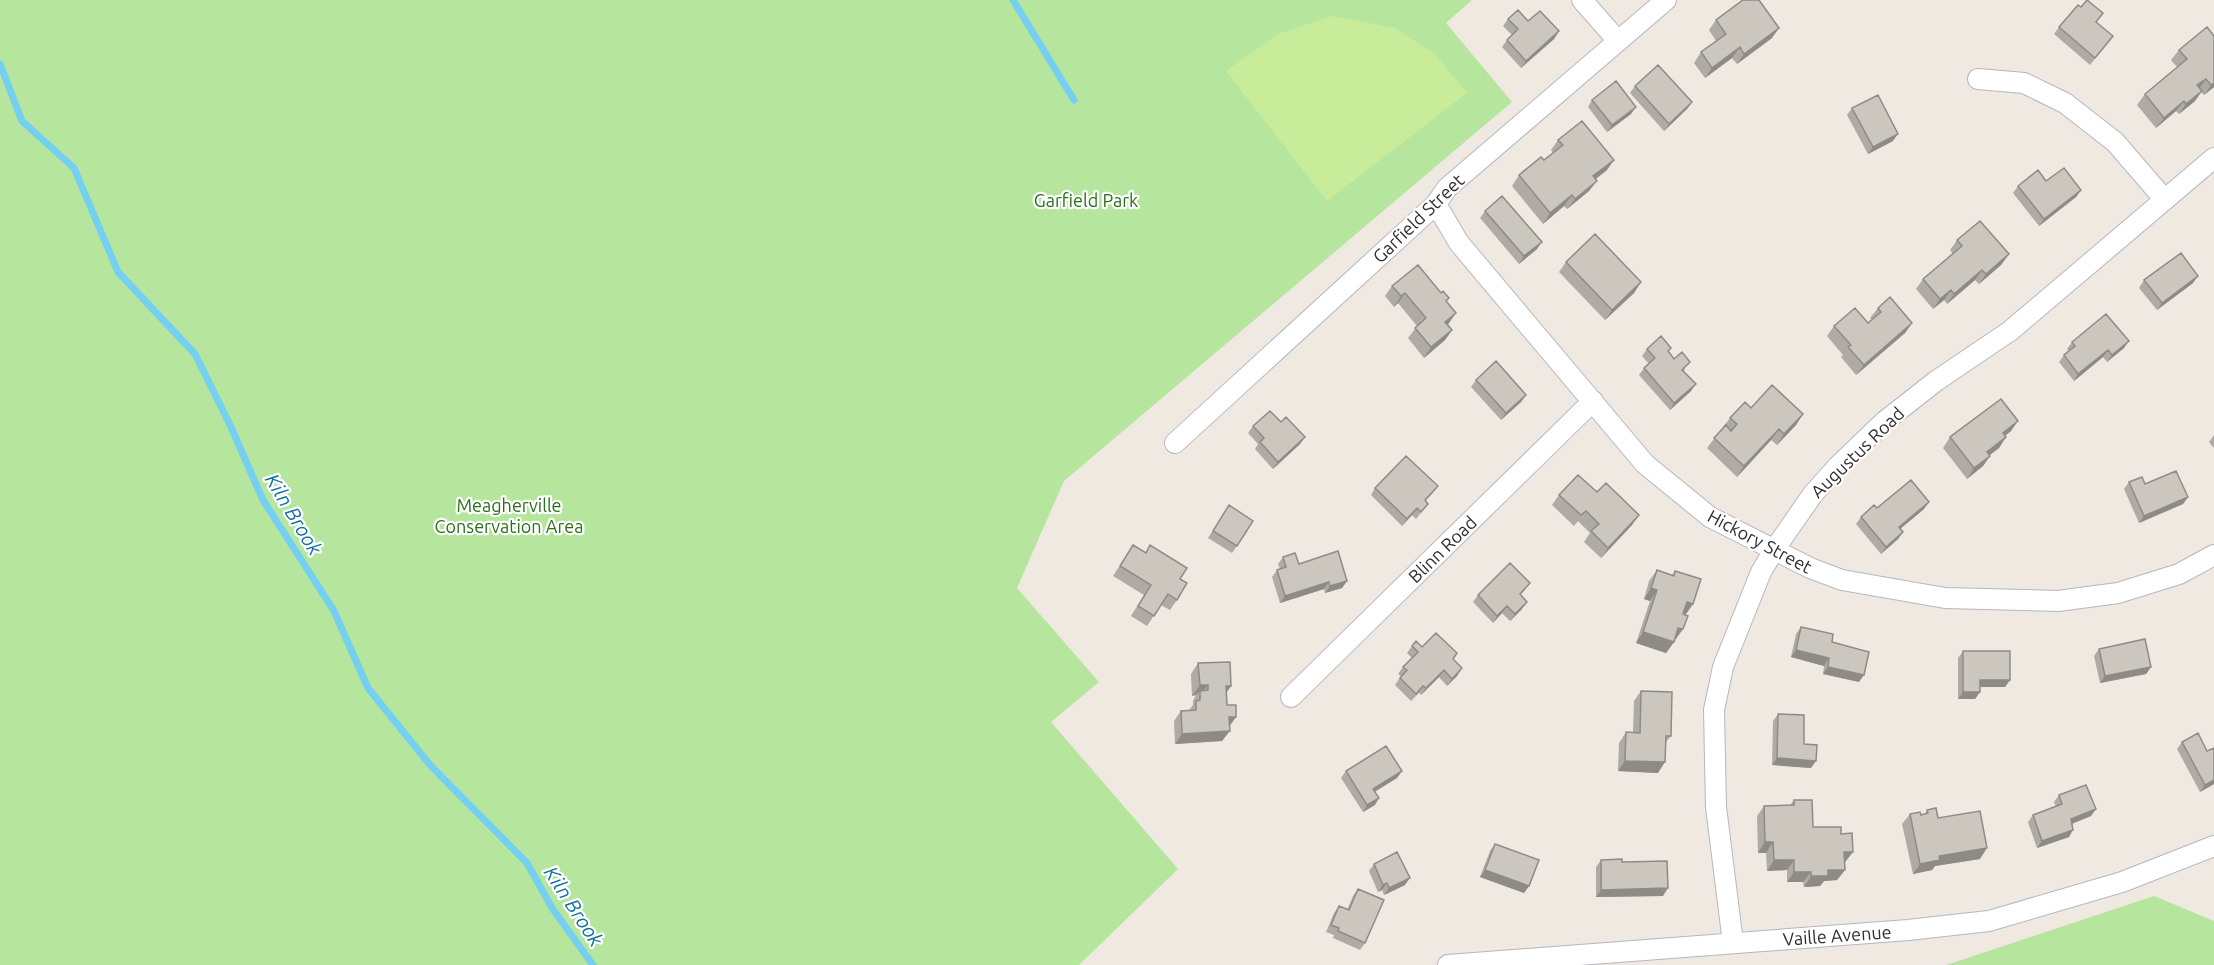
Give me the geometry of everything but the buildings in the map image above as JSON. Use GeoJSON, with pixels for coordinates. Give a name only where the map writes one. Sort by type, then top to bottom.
{"type":"FeatureCollection","features":[{"type":"Feature","properties":{"kind":"street"},"geometry":{"type":"LineString","coordinates":[[1582,0],[1618,41]]}},
{"type":"Feature","properties":{"kind":"street","name":"Garfield Street"},"geometry":{"type":"LineString","coordinates":[[1175,443],[1436,204],[1448,188],[1666,0]]}},
{"type":"Feature","properties":{"kind":"street"},"geometry":{"type":"LineString","coordinates":[[1978,79],[2024,83],[2065,103],[2115,142],[2165,200]]}},
{"type":"Feature","properties":{"kind":"street","name":"Augustus Road"},"geometry":{"type":"LineString","coordinates":[[1733,943],[1716,807],[1714,710],[1723,667],[1761,572],[1773,550],[1813,494],[1838,466],[1885,421],[1936,381],[2010,331],[2214,158]]}},
{"type":"Feature","properties":{"kind":"street","name":"Hickory Street"},"geometry":{"type":"LineString","coordinates":[[1436,204],[1459,243],[1645,464],[1710,517],[1810,568],[1842,580],[1945,598],[2058,601],[2118,593],[2179,574],[2214,555]]}},
{"type":"Feature","properties":{"kind":"street","name":"Blinn Road"},"geometry":{"type":"LineString","coordinates":[[1291,697],[1593,401]]}},
{"type":"Feature","properties":{"kind":"street","name":"Vaille Avenue"},"geometry":{"type":"LineString","coordinates":[[1448,965],[1908,930],[1989,921],[2122,882],[2214,846]]}},
{"type":"Feature","properties":{"kind":"green space","name":"Meagherville Conservation Area"},"geometry":{"type":"Polygon","coordinates":[[[0,0],[1472,0],[1446,23],[1512,102],[1064,481],[1017,588],[1099,682],[1051,722],[1178,869],[1079,965],[0,965],[0,0]]]}},
{"type":"Feature","properties":{"kind":"green space"},"geometry":{"type":"Polygon","coordinates":[[[1332,16],[1395,28],[1435,54],[1467,93],[1327,201],[1226,71],[1278,34],[1332,16]]]}},
{"type":"Feature","properties":{"kind":"green space"},"geometry":{"type":"Polygon","coordinates":[[[2154,896],[2214,921],[2214,965],[1946,965],[2154,896]]]}},
{"type":"Feature","properties":{"kind":"waterway"},"geometry":{"type":"LineString","coordinates":[[1013,0],[1074,100]]}},
{"type":"Feature","properties":{"kind":"waterway","name":"Kiln Brook"},"geometry":{"type":"LineString","coordinates":[[0,64],[22,121],[74,168],[118,272],[195,354],[231,427],[263,500],[334,611],[368,688],[430,765],[527,863],[552,908],[593,965]]}},
{"type":"Feature","properties":{"kind":"park label","name":"Garfield Park"},"geometry":{"type":"Point","coordinates":[1086,200]}}]}
